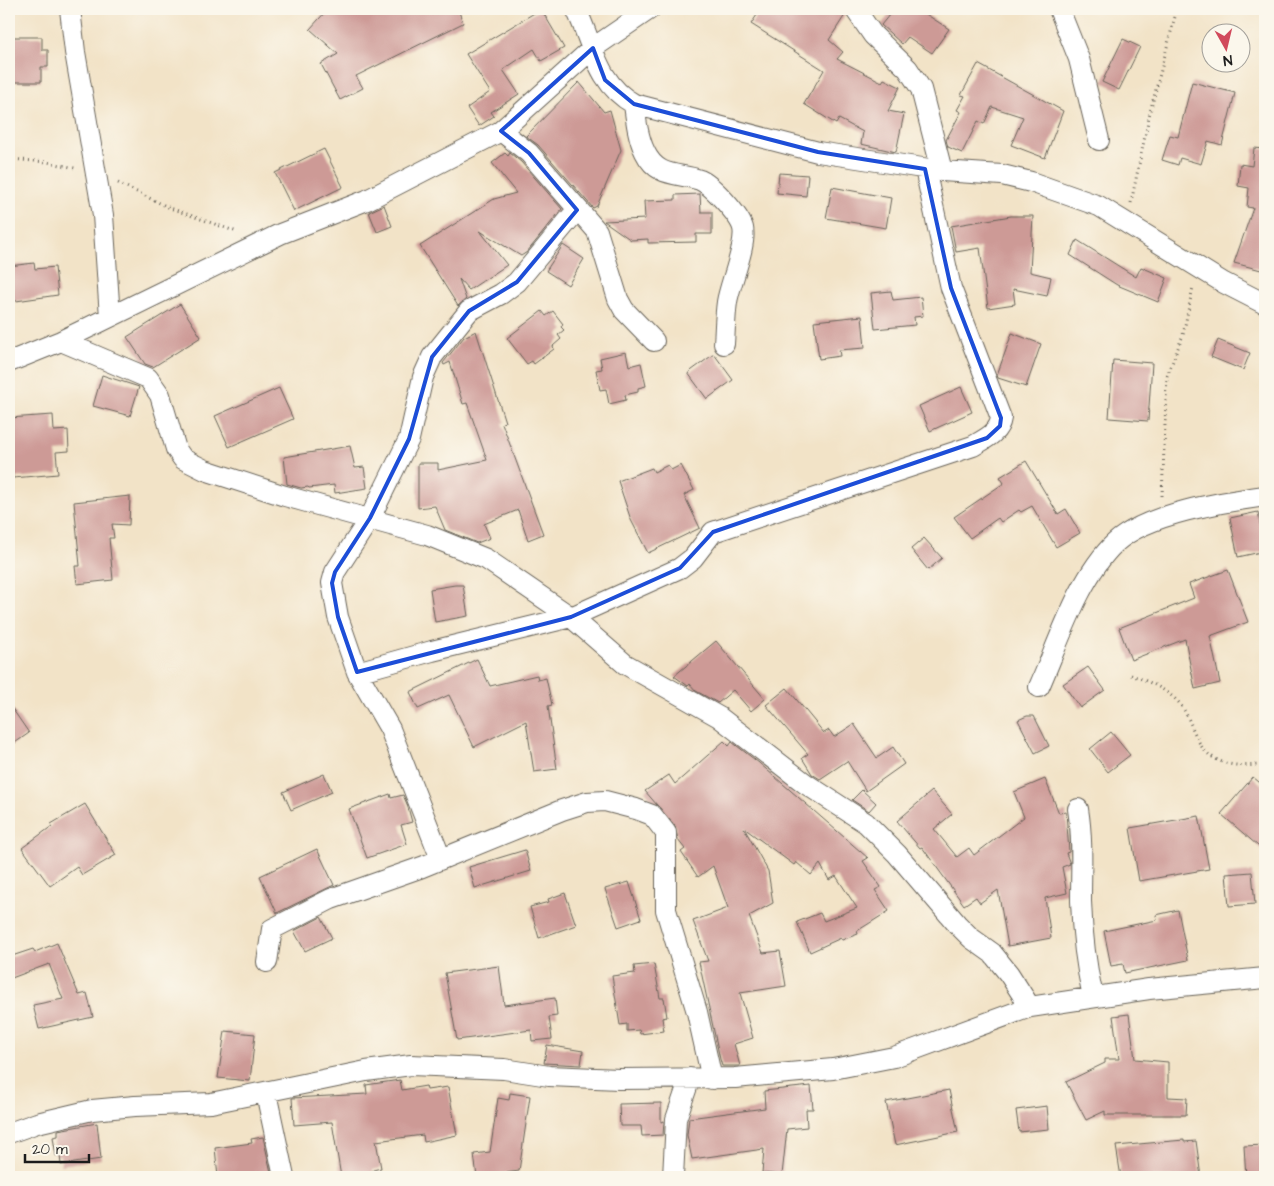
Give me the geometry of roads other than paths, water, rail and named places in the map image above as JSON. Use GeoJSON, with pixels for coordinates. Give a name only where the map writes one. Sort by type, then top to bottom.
{"type":"FeatureCollection","features":[{"type":"Feature","properties":{"kind":"street"},"geometry":{"type":"LineString","coordinates":[[70,9],[75,52],[104,222],[110,316]]}},
{"type":"Feature","properties":{"kind":"street"},"geometry":{"type":"LineString","coordinates":[[576,9],[605,80],[622,98],[634,104],[818,152],[934,170],[1002,175],[1031,182],[1099,206],[1198,267],[1265,304]]}},
{"type":"Feature","properties":{"kind":"street"},"geometry":{"type":"LineString","coordinates":[[9,362],[61,341],[266,242],[366,200],[501,131],[593,48],[650,9]]}},
{"type":"Feature","properties":{"kind":"street"},"geometry":{"type":"LineString","coordinates":[[357,672],[432,651],[571,617],[680,568],[693,558],[713,532],[973,446],[987,438],[1000,426],[1001,418],[997,402],[952,288],[921,89],[908,69],[873,35],[855,9]]}},
{"type":"Feature","properties":{"kind":"street"},"geometry":{"type":"LineString","coordinates":[[1060,9],[1079,59],[1100,140]]}},
{"type":"Feature","properties":{"kind":"street"},"geometry":{"type":"LineString","coordinates":[[634,104],[640,137],[646,153],[657,167],[667,173],[700,180],[710,187],[741,223],[743,236],[727,301],[724,344]]}},
{"type":"Feature","properties":{"kind":"street"},"geometry":{"type":"LineString","coordinates":[[501,131],[529,153],[597,231],[618,299],[624,310],[654,341]]}},
{"type":"Feature","properties":{"kind":"street"},"geometry":{"type":"LineString","coordinates":[[441,859],[390,729],[357,672],[338,617],[332,583],[335,572],[370,518],[409,440],[423,377],[432,357],[469,311],[501,294],[517,282],[577,210]]}},
{"type":"Feature","properties":{"kind":"street"},"geometry":{"type":"LineString","coordinates":[[61,341],[148,378],[160,395],[176,450],[183,460],[205,470],[285,496],[427,535],[486,560],[571,617],[625,664],[719,717],[806,784],[866,824],[898,854],[964,931],[992,953],[1009,974],[1030,1007]]}},
{"type":"Feature","properties":{"kind":"street"},"geometry":{"type":"LineString","coordinates":[[1039,687],[1082,591],[1106,554],[1127,534],[1162,519],[1215,503],[1265,496]]}},
{"type":"Feature","properties":{"kind":"street"},"geometry":{"type":"LineString","coordinates":[[267,962],[271,933],[276,926],[330,899],[441,859],[536,820],[587,802],[618,803],[652,815],[666,833],[666,910],[697,1012],[712,1079]]}},
{"type":"Feature","properties":{"kind":"street"},"geometry":{"type":"LineString","coordinates":[[1078,809],[1082,838],[1081,902],[1087,970],[1093,997]]}},
{"type":"Feature","properties":{"kind":"street"},"geometry":{"type":"LineString","coordinates":[[9,1133],[37,1123],[92,1110],[211,1103],[321,1080],[412,1065],[504,1070],[549,1076],[619,1079],[712,1079],[833,1069],[894,1057],[1030,1007],[1149,989],[1265,978]]}},
{"type":"Feature","properties":{"kind":"street"},"geometry":{"type":"LineString","coordinates":[[673,1177],[676,1119],[690,1078]]}},
{"type":"Feature","properties":{"kind":"street"},"geometry":{"type":"LineString","coordinates":[[266,1093],[284,1177]]}}]}
